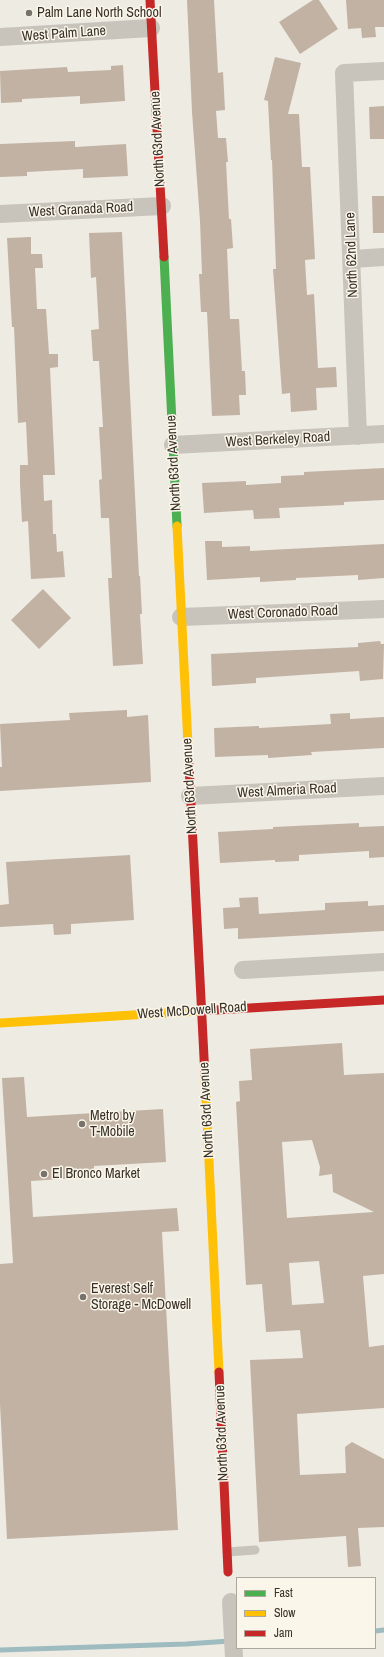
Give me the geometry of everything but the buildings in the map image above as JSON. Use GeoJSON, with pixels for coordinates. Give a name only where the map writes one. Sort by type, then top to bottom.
{"type":"FeatureCollection","features":[{"type":"Feature","properties":{"kind":"street","name":"North 63rd Avenue"},"geometry":{"type":"LineString","coordinates":[[150,0],[162,206],[181,617],[202,1011],[228,1572]]}},
{"type":"Feature","properties":{"kind":"street","name":"West Palm Lane"},"geometry":{"type":"LineString","coordinates":[[0,38],[151,28]]}},
{"type":"Feature","properties":{"kind":"street","name":"North 62nd Lane"},"geometry":{"type":"LineString","coordinates":[[358,436],[344,73],[384,71]]}},
{"type":"Feature","properties":{"kind":"street","name":"West Granada Road"},"geometry":{"type":"LineString","coordinates":[[0,214],[162,206]]}},
{"type":"Feature","properties":{"kind":"street"},"geometry":{"type":"LineString","coordinates":[[352,259],[384,257]]}},
{"type":"Feature","properties":{"kind":"street","name":"West Berkeley Road"},"geometry":{"type":"LineString","coordinates":[[173,444],[384,434]]}},
{"type":"Feature","properties":{"kind":"street","name":"West Coronado Road"},"geometry":{"type":"LineString","coordinates":[[181,617],[384,609]]}},
{"type":"Feature","properties":{"kind":"street","name":"West Almeria Road"},"geometry":{"type":"LineString","coordinates":[[190,796],[384,786]]}},
{"type":"Feature","properties":{"kind":"street"},"geometry":{"type":"LineString","coordinates":[[243,970],[384,962]]}},
{"type":"Feature","properties":{"kind":"street","name":"West McDowell Road"},"geometry":{"type":"LineString","coordinates":[[0,1023],[384,1000]]}},
{"type":"Feature","properties":{"kind":"street"},"geometry":{"type":"LineString","coordinates":[[231,1602],[234,1657]]}},
{"type":"Feature","properties":{"kind":"lane"},"geometry":{"type":"LineString","coordinates":[[227,1552],[255,1550]]}},
{"type":"Feature","properties":{"kind":"waterway"},"geometry":{"type":"LineString","coordinates":[[376,1631],[384,1630]]}},
{"type":"Feature","properties":{"kind":"waterway"},"geometry":{"type":"LineString","coordinates":[[0,1650],[186,1644],[230,1641]]}},
{"type":"Feature","properties":{"kind":"traffic: fast"},"geometry":{"type":"LineString","coordinates":[[164,257],[177,526]]}},
{"type":"Feature","properties":{"kind":"traffic: slow"},"geometry":{"type":"LineString","coordinates":[[177,526],[189,765]]}},
{"type":"Feature","properties":{"kind":"traffic: slow"},"geometry":{"type":"LineString","coordinates":[[0,1023],[199,1011]]}},
{"type":"Feature","properties":{"kind":"traffic: slow"},"geometry":{"type":"LineString","coordinates":[[205,1077],[219,1372]]}},
{"type":"Feature","properties":{"kind":"traffic: jam"},"geometry":{"type":"LineString","coordinates":[[150,0],[164,257]]}},
{"type":"Feature","properties":{"kind":"traffic: jam"},"geometry":{"type":"LineString","coordinates":[[189,765],[205,1077]]}},
{"type":"Feature","properties":{"kind":"traffic: jam"},"geometry":{"type":"LineString","coordinates":[[199,1011],[384,1000]]}},
{"type":"Feature","properties":{"kind":"traffic: jam"},"geometry":{"type":"LineString","coordinates":[[219,1372],[228,1572]]}},
{"type":"Feature","properties":{"kind":"place","name":"Palm Lane North School"},"geometry":{"type":"Point","coordinates":[29,13]}},
{"type":"Feature","properties":{"kind":"place","name":"Metro by T-Mobile"},"geometry":{"type":"Point","coordinates":[82,1124]}},
{"type":"Feature","properties":{"kind":"place","name":"El Bronco Market"},"geometry":{"type":"Point","coordinates":[44,1174]}},
{"type":"Feature","properties":{"kind":"place","name":"Everest Self Storage - McDowell"},"geometry":{"type":"Point","coordinates":[83,1297]}}]}
